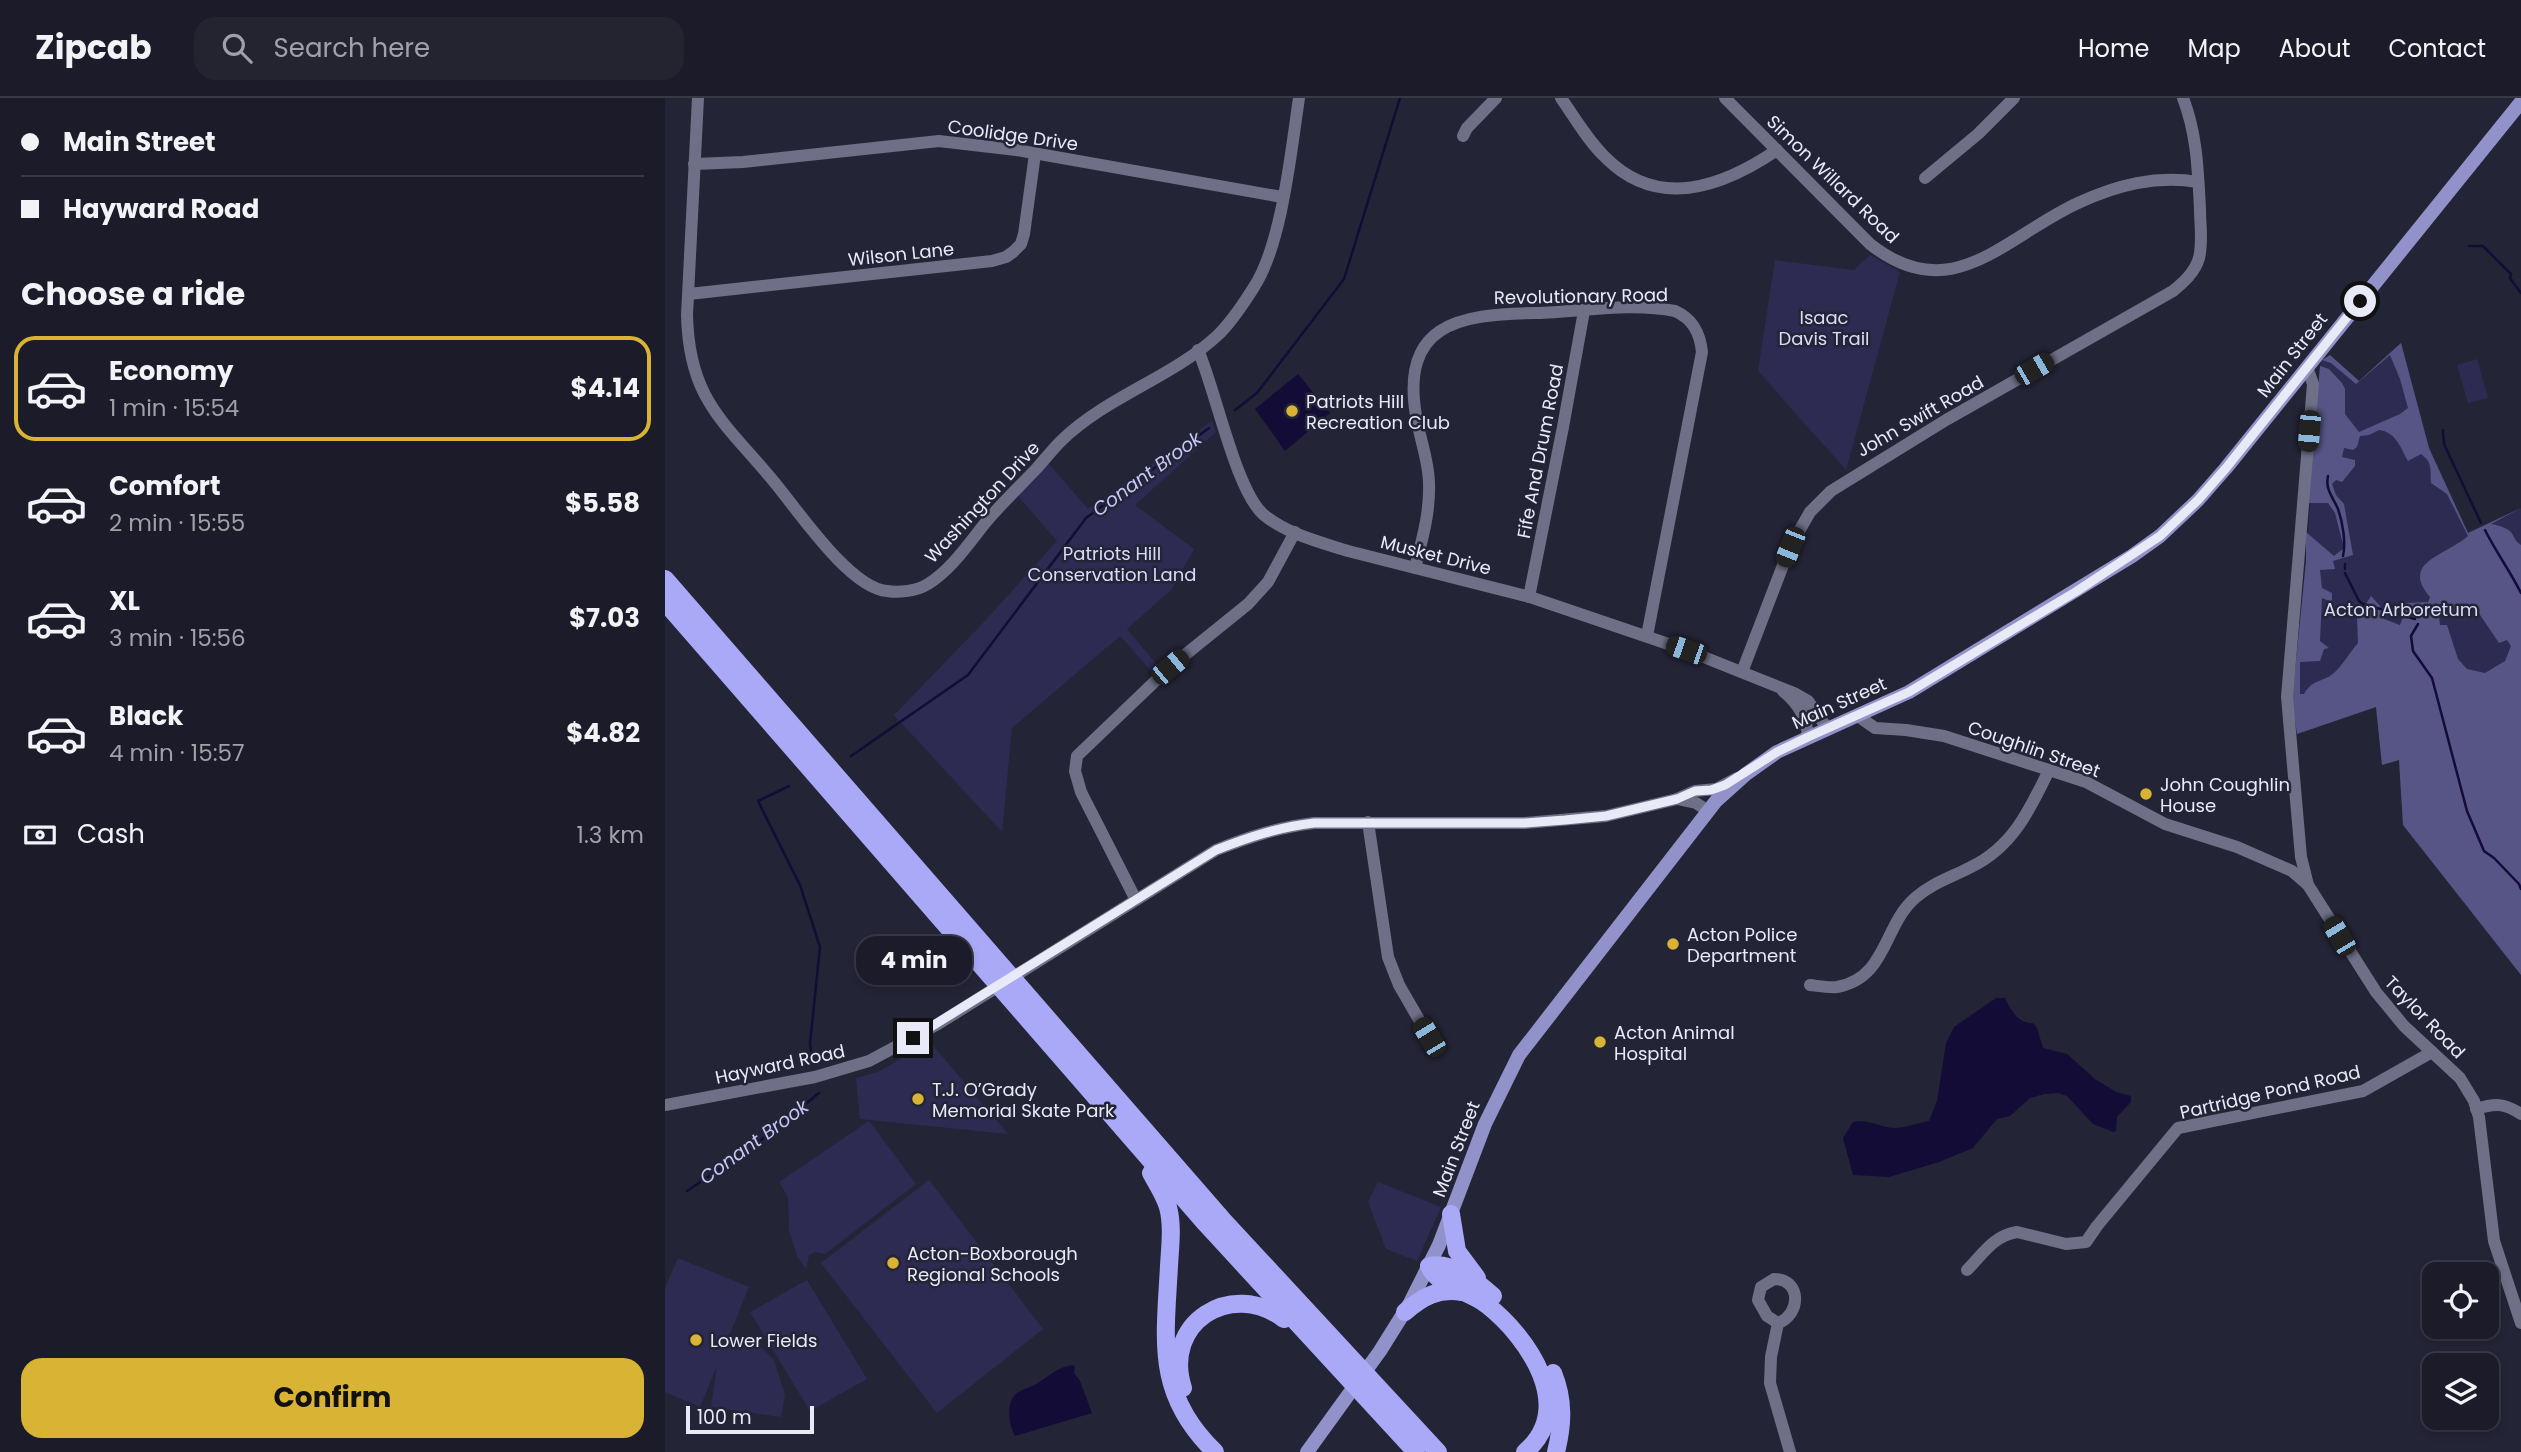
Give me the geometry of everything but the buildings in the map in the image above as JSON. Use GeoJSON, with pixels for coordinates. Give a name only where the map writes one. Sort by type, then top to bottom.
{"type":"FeatureCollection","features":[{"type":"Feature","properties":{"kind":"highway"},"geometry":{"type":"LineString","coordinates":[[665,579],[1222,1219],[1438,1452]]}},
{"type":"Feature","properties":{"kind":"highway"},"geometry":{"type":"LineString","coordinates":[[665,603],[1132,1139],[1416,1452]]}},
{"type":"Feature","properties":{"kind":"highway"},"geometry":{"type":"LineString","coordinates":[[1132,1139],[1161,1190],[1169,1215],[1165,1339],[1169,1378],[1186,1416],[1215,1452]]}},
{"type":"Feature","properties":{"kind":"highway"},"geometry":{"type":"LineString","coordinates":[[1451,1213],[1459,1254],[1527,1332],[1554,1376],[1561,1398],[1562,1413],[1556,1452]]}},
{"type":"Feature","properties":{"kind":"highway"},"geometry":{"type":"LineString","coordinates":[[1429,1266],[1442,1266],[1459,1272],[1493,1296]]}},
{"type":"Feature","properties":{"kind":"highway"},"geometry":{"type":"LineString","coordinates":[[1429,1266],[1437,1277],[1488,1305],[1511,1329],[1532,1358],[1545,1383],[1549,1403],[1546,1420],[1538,1439],[1525,1452]]}},
{"type":"Feature","properties":{"kind":"highway"},"geometry":{"type":"LineString","coordinates":[[1405,1312],[1420,1299],[1436,1292],[1470,1294]]}},
{"type":"Feature","properties":{"kind":"highway"},"geometry":{"type":"LineString","coordinates":[[1231,1452],[1193,1409],[1182,1384],[1179,1356],[1191,1328],[1216,1308],[1233,1303],[1250,1303],[1273,1312],[1317,1346]]}},
{"type":"Feature","properties":{"kind":"highway"},"geometry":{"type":"LineString","coordinates":[[1413,1426],[1449,1452]]}},
{"type":"Feature","properties":{"kind":"main road","name":"Main Street"},"geometry":{"type":"LineString","coordinates":[[1307,1452],[1340,1409],[1405,1312],[1429,1266],[1485,1124],[1519,1055],[1712,806],[1746,774],[1777,752],[1909,692],[1976,654],[2160,536],[2198,500],[2226,468],[2521,102]]}},
{"type":"Feature","properties":{"kind":"street","name":"Washington Drive"},"geometry":{"type":"LineString","coordinates":[[698,98],[687,315],[689,350],[695,374],[710,405],[845,568],[875,590],[897,592],[928,584],[956,557],[1002,503],[1062,440],[1111,403],[1198,350],[1219,334],[1260,278],[1271,248],[1283,197],[1299,98]]}},
{"type":"Feature","properties":{"kind":"street"},"geometry":{"type":"LineString","coordinates":[[1463,135],[1496,98]]}},
{"type":"Feature","properties":{"kind":"street"},"geometry":{"type":"LineString","coordinates":[[1561,98],[1606,158],[1630,176],[1658,187],[1674,189],[1707,186],[1744,171],[1777,150]]}},
{"type":"Feature","properties":{"kind":"street","name":"Simon Willard Road"},"geometry":{"type":"LineString","coordinates":[[1725,98],[1870,244],[1895,261],[1919,270],[1951,270],[1976,262],[2077,203],[2124,185],[2175,178],[2198,182]]}},
{"type":"Feature","properties":{"kind":"street"},"geometry":{"type":"LineString","coordinates":[[1925,178],[1978,134],[2014,98]]}},
{"type":"Feature","properties":{"kind":"street","name":"John Swift Road"},"geometry":{"type":"LineString","coordinates":[[1742,672],[1790,547],[1816,505],[1831,491],[1881,458],[2173,291],[2186,280],[2199,257],[2201,237],[2192,120],[2183,98]]}},
{"type":"Feature","properties":{"kind":"street","name":"Coolidge Drive"},"geometry":{"type":"LineString","coordinates":[[694,163],[743,162],[939,142],[1035,154],[1283,197]]}},
{"type":"Feature","properties":{"kind":"street","name":"Wilson Lane"},"geometry":{"type":"LineString","coordinates":[[689,294],[943,268],[1006,257],[1021,244],[1035,154]]}},
{"type":"Feature","properties":{"kind":"street","name":"Revolutionary Road"},"geometry":{"type":"LineString","coordinates":[[1415,568],[1424,534],[1429,486],[1416,419],[1414,377],[1422,351],[1441,330],[1473,317],[1506,313],[1664,309],[1675,311],[1683,314],[1698,331],[1702,352],[1647,636]]}},
{"type":"Feature","properties":{"kind":"street","name":"Fife And Drum Road"},"geometry":{"type":"LineString","coordinates":[[1529,597],[1584,311]]}},
{"type":"Feature","properties":{"kind":"street","name":"Musket Drive"},"geometry":{"type":"LineString","coordinates":[[1198,350],[1245,489],[1262,513],[1295,532],[1320,542],[1529,597],[1647,636],[1772,683],[1808,701],[1827,728]]}},
{"type":"Feature","properties":{"kind":"street","name":"Taylor Road"},"geometry":{"type":"LineString","coordinates":[[2307,367],[2313,384],[2287,697],[2301,857],[2308,885],[2376,992],[2405,1026],[2460,1078],[2476,1109],[2494,1241],[2521,1323]]}},
{"type":"Feature","properties":{"kind":"street"},"geometry":{"type":"LineString","coordinates":[[1136,900],[1081,792],[1075,771],[1077,756],[1170,667],[1248,604],[1268,582],[1295,532]]}},
{"type":"Feature","properties":{"kind":"street","name":"Musket Drive"},"geometry":{"type":"LineString","coordinates":[[1772,683],[1787,694],[1800,711],[1807,724],[1808,737]]}},
{"type":"Feature","properties":{"kind":"street","name":"Coughlin Street"},"geometry":{"type":"LineString","coordinates":[[1858,716],[1875,728],[1944,736],[2086,782],[2165,824],[2237,847],[2292,871],[2308,885]]}},
{"type":"Feature","properties":{"kind":"street"},"geometry":{"type":"LineString","coordinates":[[1810,985],[1837,987],[1865,975],[1880,957],[1893,926],[1914,899],[1939,881],[1993,856],[2007,841],[2024,821],[2049,770]]}},
{"type":"Feature","properties":{"kind":"street","name":"Hayward Road"},"geometry":{"type":"LineString","coordinates":[[665,1105],[815,1077],[851,1067],[913,1038],[989,993],[1216,850],[1263,832],[1314,823],[1525,823],[1606,816],[1677,799],[1695,791],[1716,789],[1746,774]]}},
{"type":"Feature","properties":{"kind":"street"},"geometry":{"type":"LineString","coordinates":[[1677,799],[1712,806],[1714,796],[1702,791]]}},
{"type":"Feature","properties":{"kind":"street"},"geometry":{"type":"LineString","coordinates":[[1368,822],[1390,965],[1429,1037]]}},
{"type":"Feature","properties":{"kind":"street","name":"Partridge Pond Road"},"geometry":{"type":"LineString","coordinates":[[1967,1270],[1990,1244],[2009,1233],[2017,1232],[2066,1244],[2086,1242],[2178,1128],[2363,1091],[2432,1052]]}},
{"type":"Feature","properties":{"kind":"street"},"geometry":{"type":"LineString","coordinates":[[2476,1109],[2502,1104],[2521,1114]]}},
{"type":"Feature","properties":{"kind":"street"},"geometry":{"type":"LineString","coordinates":[[1778,1323],[1771,1356],[1770,1383],[1790,1452]]}},
{"type":"Feature","properties":{"kind":"green space","name":"Isaac Davis Trail"},"geometry":{"type":"Polygon","coordinates":[[[1870,255],[1900,272],[1846,470],[1758,371],[1775,260],[1854,270],[1870,255]]]}},
{"type":"Feature","properties":{"kind":"green space","name":"Acton Arboretum"},"geometry":{"type":"Polygon","coordinates":[[[2401,343],[2429,448],[2468,533],[2521,508],[2521,787],[2403,825],[2399,760],[2382,765],[2376,707],[2297,734],[2292,701],[2306,561],[2320,366],[2322,360],[2330,355],[2359,381],[2401,343]]]}},
{"type":"Feature","properties":{"kind":"green space","name":"Acton Arboretum"},"geometry":{"type":"Polygon","coordinates":[[[2401,343],[2429,448],[2468,533],[2521,508],[2491,524],[2511,532],[2521,545],[2521,975],[2403,825],[2399,760],[2382,765],[2376,707],[2297,734],[2292,701],[2306,561],[2306,532],[2334,556],[2344,548],[2335,513],[2328,503],[2308,503],[2320,366],[2329,369],[2342,383],[2345,389],[2345,414],[2359,432],[2408,408],[2390,355],[2356,384],[2331,363],[2322,360],[2330,355],[2359,381],[2401,343]],[[2379,430],[2360,436],[2357,447],[2353,450],[2344,448],[2342,457],[2355,460],[2355,466],[2342,482],[2336,480],[2332,484],[2336,495],[2344,504],[2353,555],[2333,561],[2335,569],[2320,570],[2322,588],[2332,593],[2332,602],[2322,598],[2320,641],[2329,648],[2324,649],[2320,661],[2300,662],[2300,694],[2304,694],[2311,685],[2336,671],[2358,643],[2357,618],[2371,596],[2380,606],[2384,619],[2400,625],[2403,617],[2399,611],[2405,603],[2428,602],[2430,597],[2420,576],[2423,568],[2429,561],[2468,536],[2447,494],[2431,483],[2427,460],[2421,454],[2408,461],[2394,437],[2379,430]],[[2474,606],[2439,616],[2440,625],[2447,625],[2458,659],[2467,669],[2485,673],[2505,661],[2511,646],[2507,640],[2499,643],[2474,606]]]}},
{"type":"Feature","properties":{"kind":"green space"},"geometry":{"type":"Polygon","coordinates":[[[2477,359],[2488,398],[2468,403],[2457,365],[2477,359]]]}},
{"type":"Feature","properties":{"kind":"green space","name":"Patriots Hill Conservation Land"},"geometry":{"type":"Polygon","coordinates":[[[1212,421],[1216,432],[1135,505],[1194,549],[1172,589],[1127,629],[1158,666],[1152,672],[1120,636],[1012,728],[1002,832],[894,715],[984,622],[1057,541],[1018,496],[1048,463],[1088,509],[1212,421]]]}},
{"type":"Feature","properties":{"kind":"green space","name":"T.J. O’Grady Memorial Skate Park"},"geometry":{"type":"Polygon","coordinates":[[[930,1042],[1008,1134],[860,1119],[856,1078],[878,1072],[930,1042]]]}},
{"type":"Feature","properties":{"kind":"green space"},"geometry":{"type":"Polygon","coordinates":[[[869,1121],[916,1184],[825,1254],[815,1252],[809,1255],[806,1269],[797,1256],[789,1230],[788,1197],[779,1182],[869,1121]]]}},
{"type":"Feature","properties":{"kind":"green space"},"geometry":{"type":"Polygon","coordinates":[[[929,1180],[1043,1329],[937,1413],[821,1263],[929,1180]]]}},
{"type":"Feature","properties":{"kind":"green space"},"geometry":{"type":"Polygon","coordinates":[[[1378,1182],[1441,1207],[1417,1261],[1386,1249],[1368,1202],[1378,1182]]]}},
{"type":"Feature","properties":{"kind":"green space","name":"Lower Fields"},"geometry":{"type":"Polygon","coordinates":[[[678,1258],[749,1287],[729,1336],[761,1347],[774,1360],[785,1395],[781,1417],[711,1407],[717,1366],[700,1407],[665,1392],[665,1288],[678,1258]]]}},
{"type":"Feature","properties":{"kind":"green space"},"geometry":{"type":"Polygon","coordinates":[[[807,1280],[867,1379],[810,1411],[750,1312],[807,1280]]]}},
{"type":"Feature","properties":{"kind":"shaded area","name":"Patriots Hill Recreation Club"},"geometry":{"type":"Polygon","coordinates":[[[1298,374],[1330,413],[1285,451],[1255,409],[1298,374]]]}},
{"type":"Feature","properties":{"kind":"shaded area"},"geometry":{"type":"Polygon","coordinates":[[[1996,998],[2005,998],[2019,1019],[2033,1023],[2043,1048],[2067,1054],[2095,1079],[2116,1092],[2131,1096],[2131,1102],[2117,1117],[2116,1131],[2093,1124],[2067,1096],[2058,1093],[2044,1094],[2030,1098],[2010,1116],[1997,1119],[1973,1148],[1939,1162],[1889,1177],[1853,1175],[1843,1138],[1853,1122],[1894,1128],[1929,1121],[1937,1101],[1946,1043],[1954,1027],[1996,998]]]}},
{"type":"Feature","properties":{"kind":"shaded area"},"geometry":{"type":"Polygon","coordinates":[[[1073,1365],[1092,1413],[1015,1436],[1009,1414],[1013,1397],[1058,1370],[1073,1365]]]}},
{"type":"Feature","properties":{"kind":"waterway","name":"Conant Brook"},"geometry":{"type":"LineString","coordinates":[[1235,410],[1257,393],[1344,279],[1400,98]]}},
{"type":"Feature","properties":{"kind":"waterway"},"geometry":{"type":"LineString","coordinates":[[2469,246],[2483,246],[2511,274],[2510,278],[2521,293]]}},
{"type":"Feature","properties":{"kind":"waterway","name":"Conant Brook"},"geometry":{"type":"LineString","coordinates":[[851,756],[968,675],[1086,518],[1209,428]]}},
{"type":"Feature","properties":{"kind":"waterway"},"geometry":{"type":"LineString","coordinates":[[2443,430],[2444,444],[2481,523]]}},
{"type":"Feature","properties":{"kind":"waterway"},"geometry":{"type":"LineString","coordinates":[[2328,476],[2329,489],[2343,527],[2343,556]]}},
{"type":"Feature","properties":{"kind":"waterway"},"geometry":{"type":"LineString","coordinates":[[2485,530],[2521,593]]}},
{"type":"Feature","properties":{"kind":"waterway"},"geometry":{"type":"LineString","coordinates":[[2345,564],[2345,569]]}},
{"type":"Feature","properties":{"kind":"waterway"},"geometry":{"type":"LineString","coordinates":[[2345,573],[2363,604],[2415,619]]}},
{"type":"Feature","properties":{"kind":"waterway"},"geometry":{"type":"LineString","coordinates":[[2418,624],[2411,636],[2413,651],[2432,678],[2467,811],[2484,851],[2494,858],[2521,889]]}},
{"type":"Feature","properties":{"kind":"waterway","name":"Conant Brook"},"geometry":{"type":"LineString","coordinates":[[789,786],[758,801],[800,885],[820,947],[810,1044],[813,1062]]}},
{"type":"Feature","properties":{"kind":"waterway","name":"Conant Brook"},"geometry":{"type":"LineString","coordinates":[[687,1191],[750,1149],[819,1093]]}},
{"type":"Feature","properties":{"kind":"place","name":"Patriots Hill Recreation Club"},"geometry":{"type":"Point","coordinates":[1292,411]}},
{"type":"Feature","properties":{"kind":"place","name":"John Coughlin House"},"geometry":{"type":"Point","coordinates":[2146,794]}},
{"type":"Feature","properties":{"kind":"place","name":"Acton Police Department"},"geometry":{"type":"Point","coordinates":[1673,944]}},
{"type":"Feature","properties":{"kind":"place","name":"Acton Animal Hospital"},"geometry":{"type":"Point","coordinates":[1600,1042]}},
{"type":"Feature","properties":{"kind":"place","name":"T.J. O’Grady Memorial Skate Park"},"geometry":{"type":"Point","coordinates":[918,1099]}},
{"type":"Feature","properties":{"kind":"place","name":"Acton-Boxborough Regional Schools"},"geometry":{"type":"Point","coordinates":[893,1263]}},
{"type":"Feature","properties":{"kind":"place","name":"Lower Fields"},"geometry":{"type":"Point","coordinates":[696,1340]}},
{"type":"Feature","properties":{"kind":"route"},"geometry":{"type":"LineString","coordinates":[[913,1038],[1216,850],[1263,832],[1314,823],[1525,823],[1606,816],[1677,799],[1695,791],[1716,789],[1746,774],[1777,752],[1909,692],[1995,642],[2160,536],[2198,500],[2226,468],[2360,301]]}}]}
